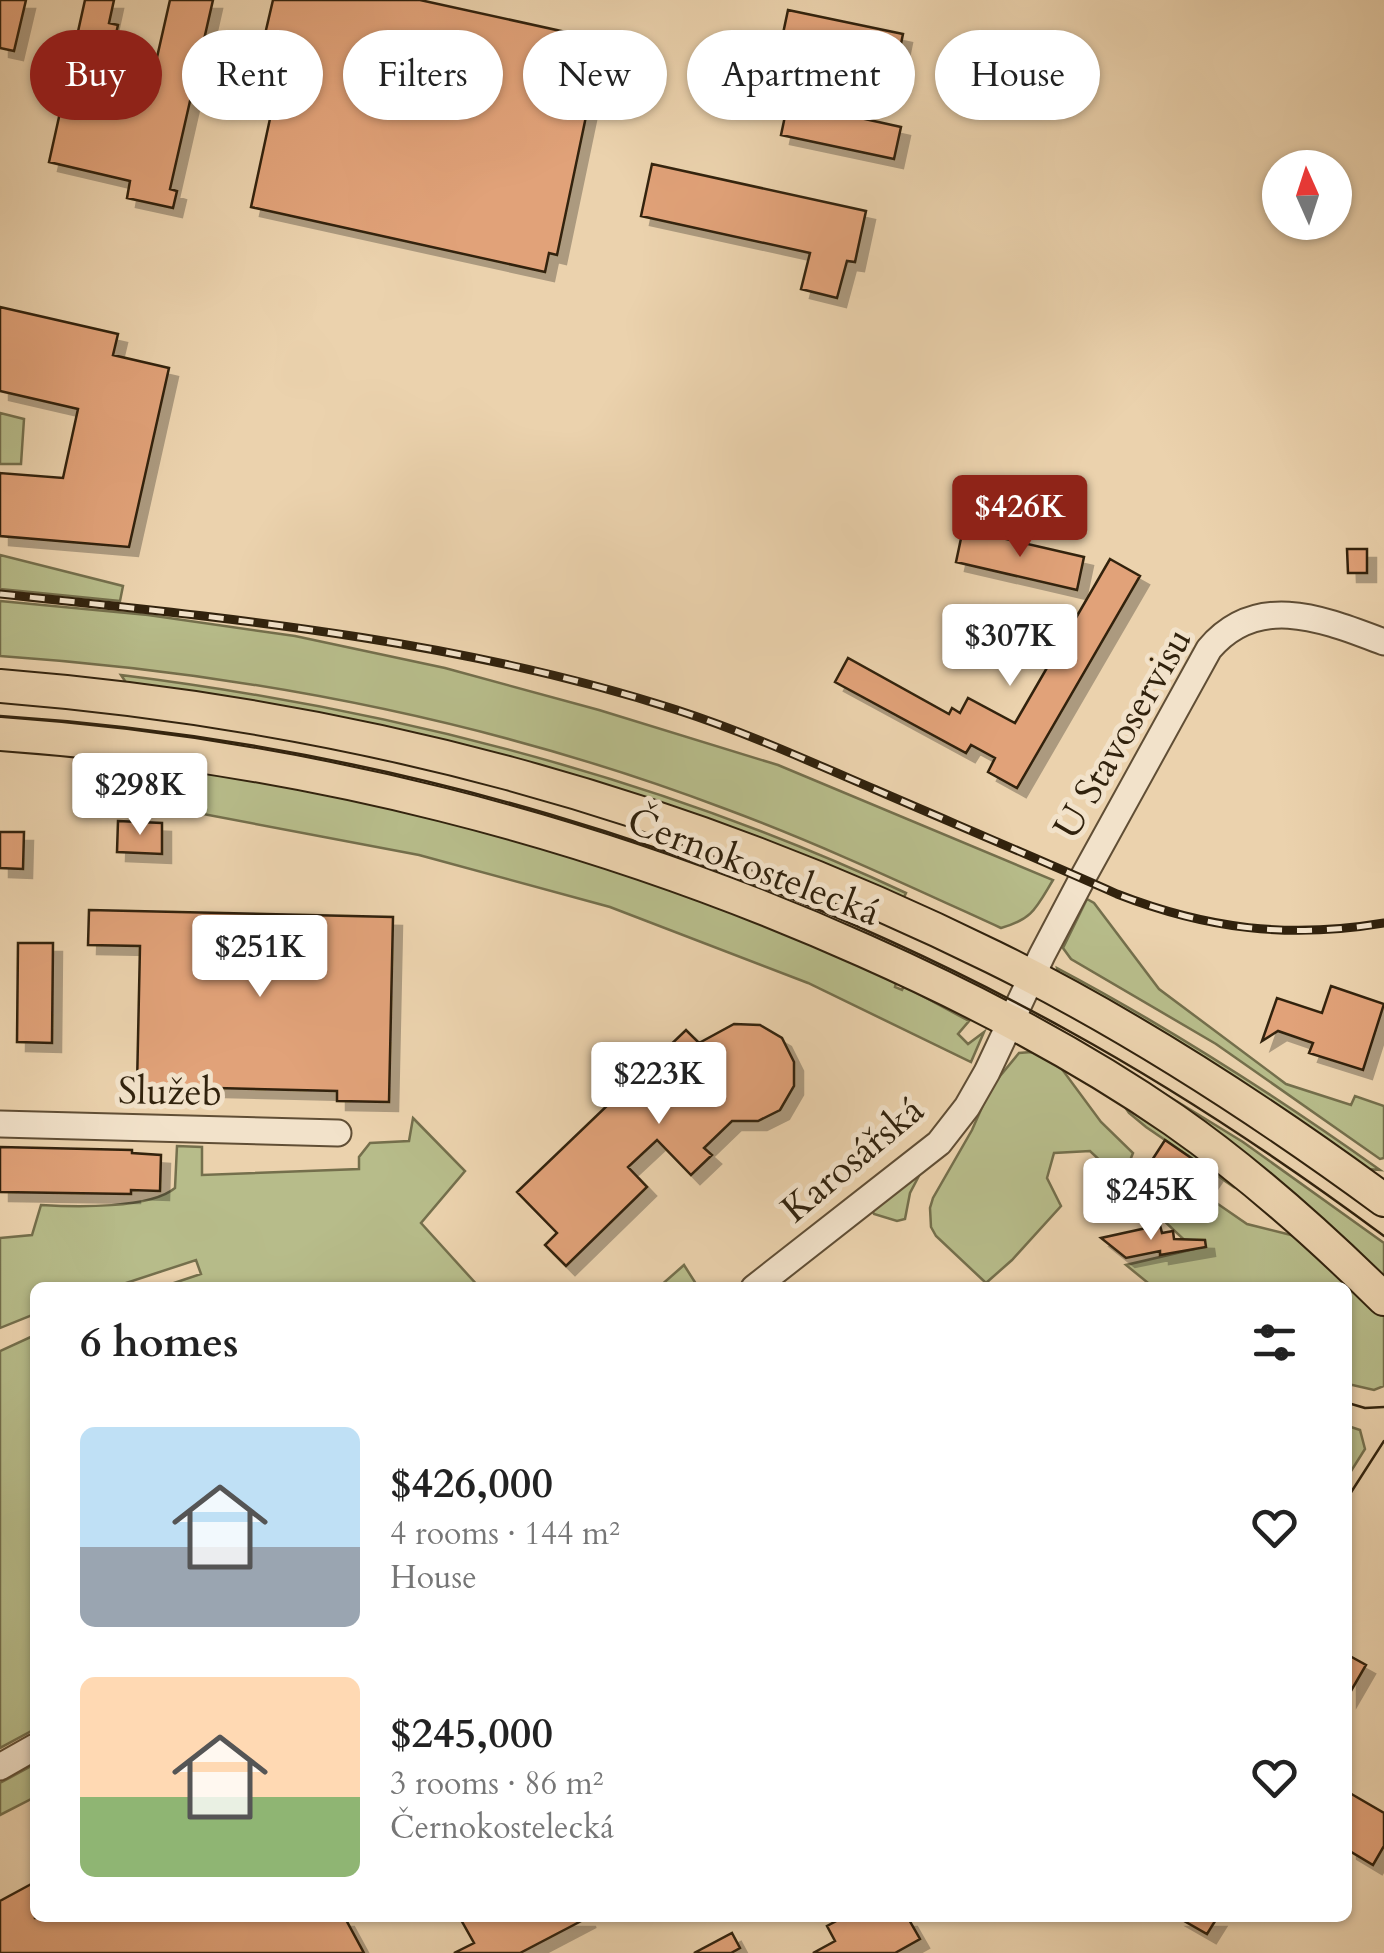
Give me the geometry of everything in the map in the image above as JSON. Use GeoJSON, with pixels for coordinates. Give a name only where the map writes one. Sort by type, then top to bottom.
{"type":"FeatureCollection","features":[{"type":"Feature","properties":{"kind":"main road","name":"Černokostelecká"},"geometry":{"type":"LineString","coordinates":[[0,686],[108,695],[232,712],[359,736],[498,768],[733,844],[828,881],[996,958],[1110,1020],[1238,1098],[1384,1200]]}},
{"type":"Feature","properties":{"kind":"main road","name":"Černokostelecká"},"geometry":{"type":"LineString","coordinates":[[0,734],[133,746],[253,764],[372,788],[622,856],[780,914],[886,960],[1011,1022],[1107,1076],[1207,1144],[1311,1228],[1384,1299]]}},
{"type":"Feature","properties":{"kind":"street","name":"U Stavoservisu"},"geometry":{"type":"LineString","coordinates":[[1011,1022],[1082,879],[1209,648],[1221,635],[1250,619],[1290,614],[1384,642]]}},
{"type":"Feature","properties":{"kind":"street","name":"Karosářská"},"geometry":{"type":"LineString","coordinates":[[762,1282],[939,1143],[967,1107],[1011,1022]]}},
{"type":"Feature","properties":{"kind":"street","name":"Služeb"},"geometry":{"type":"LineString","coordinates":[[0,1124],[338,1132]]}},
{"type":"Feature","properties":{"kind":"street"},"geometry":{"type":"LineString","coordinates":[[0,1767],[30,1751]]}},
{"type":"Feature","properties":{"kind":"green space"},"geometry":{"type":"Polygon","coordinates":[[[0,413],[24,419],[21,464],[0,464],[0,413]]]}},
{"type":"Feature","properties":{"kind":"green space"},"geometry":{"type":"Polygon","coordinates":[[[0,555],[123,586],[120,601],[0,589],[0,555]]]}},
{"type":"Feature","properties":{"kind":"green space"},"geometry":{"type":"Polygon","coordinates":[[[0,601],[148,615],[295,636],[445,668],[778,765],[1053,880],[1033,911],[1001,928],[758,821],[547,750],[458,726],[276,689],[0,656],[0,601]]]}},
{"type":"Feature","properties":{"kind":"green space"},"geometry":{"type":"Polygon","coordinates":[[[121,675],[323,707],[522,753],[717,815],[906,893],[902,901],[834,872],[127,684],[121,675]]]}},
{"type":"Feature","properties":{"kind":"green space"},"geometry":{"type":"Polygon","coordinates":[[[84,752],[146,759],[446,816],[745,912],[896,983],[895,987],[902,990],[904,986],[969,1021],[958,1034],[968,1044],[984,1032],[971,1062],[808,983],[610,907],[419,855],[182,810],[187,773],[89,757],[83,767],[84,752]]]}},
{"type":"Feature","properties":{"kind":"green space"},"geometry":{"type":"Polygon","coordinates":[[[1087,899],[1159,989],[1286,1084],[1351,1105],[1355,1096],[1384,1106],[1384,1158],[1380,1159],[1216,1044],[1071,959],[1063,948],[1087,899]]]}},
{"type":"Feature","properties":{"kind":"green space"},"geometry":{"type":"Polygon","coordinates":[[[1057,968],[1222,1064],[1380,1170],[1367,1169],[1058,973],[1057,968]]]}},
{"type":"Feature","properties":{"kind":"green space"},"geometry":{"type":"Polygon","coordinates":[[[1019,1053],[1053,1057],[1101,1122],[1133,1153],[1129,1163],[1190,1205],[1202,1193],[1247,1224],[1303,1238],[1349,1282],[1147,1282],[1126,1265],[1194,1249],[1090,1151],[1054,1153],[1047,1178],[1061,1206],[1012,1260],[985,1282],[936,1236],[931,1227],[930,1208],[991,1087],[1019,1053]]]}},
{"type":"Feature","properties":{"kind":"green space"},"geometry":{"type":"Polygon","coordinates":[[[1098,1053],[1243,1142],[1384,1243],[1384,1282],[1098,1053]]]}},
{"type":"Feature","properties":{"kind":"green space"},"geometry":{"type":"Polygon","coordinates":[[[1116,1094],[1254,1194],[1234,1187],[1146,1127],[1129,1113],[1116,1094]]]}},
{"type":"Feature","properties":{"kind":"green space"},"geometry":{"type":"Polygon","coordinates":[[[413,1118],[465,1171],[421,1223],[474,1282],[177,1282],[201,1274],[196,1260],[129,1282],[30,1282],[30,1316],[0,1328],[0,1238],[32,1235],[41,1205],[111,1205],[163,1195],[175,1188],[177,1146],[202,1147],[202,1175],[359,1169],[359,1157],[370,1143],[409,1141],[413,1118]]]}},
{"type":"Feature","properties":{"kind":"green space"},"geometry":{"type":"Polygon","coordinates":[[[921,1172],[910,1193],[905,1219],[897,1221],[874,1214],[871,1208],[921,1172]]]}},
{"type":"Feature","properties":{"kind":"green space"},"geometry":{"type":"Polygon","coordinates":[[[684,1265],[695,1282],[665,1282],[684,1265]]]}},
{"type":"Feature","properties":{"kind":"green space"},"geometry":{"type":"Polygon","coordinates":[[[1352,1285],[1384,1315],[1384,1386],[1374,1390],[1352,1385],[1352,1285]]]}},
{"type":"Feature","properties":{"kind":"green space"},"geometry":{"type":"Polygon","coordinates":[[[30,1337],[30,1732],[0,1748],[0,1351],[30,1337]]]}},
{"type":"Feature","properties":{"kind":"green space"},"geometry":{"type":"Polygon","coordinates":[[[1352,1427],[1360,1430],[1365,1449],[1352,1470],[1352,1427]]]}},
{"type":"Feature","properties":{"kind":"green space"},"geometry":{"type":"Polygon","coordinates":[[[30,1767],[30,1800],[0,1815],[0,1783],[30,1767]]]}},
{"type":"Feature","properties":{"kind":"building"},"geometry":{"type":"Polygon","coordinates":[[[0,0],[26,0],[14,51],[0,48],[0,0]]]}},
{"type":"Feature","properties":{"kind":"building"},"geometry":{"type":"Polygon","coordinates":[[[85,0],[114,0],[109,23],[118,25],[117,30],[78,30],[85,0]]]}},
{"type":"Feature","properties":{"kind":"building"},"geometry":{"type":"Polygon","coordinates":[[[170,0],[213,0],[206,30],[182,30],[182,120],[186,120],[170,189],[177,191],[173,208],[127,198],[130,181],[49,162],[58,120],[162,120],[162,35],[170,0]]]}},
{"type":"Feature","properties":{"kind":"building"},"geometry":{"type":"Polygon","coordinates":[[[273,0],[420,0],[556,30],[523,30],[523,120],[585,120],[557,255],[549,253],[545,272],[251,207],[270,120],[323,120],[323,30],[266,30],[273,0]]]}},
{"type":"Feature","properties":{"kind":"building"},"geometry":{"type":"Polygon","coordinates":[[[788,10],[884,30],[784,30],[788,10]]]}},
{"type":"Feature","properties":{"kind":"building"},"geometry":{"type":"Polygon","coordinates":[[[784,120],[869,120],[901,127],[894,159],[781,135],[784,120]]]}},
{"type":"Feature","properties":{"kind":"building"},"geometry":{"type":"Polygon","coordinates":[[[652,164],[866,211],[855,262],[847,261],[837,298],[801,289],[810,253],[641,216],[652,164]]]}},
{"type":"Feature","properties":{"kind":"building"},"geometry":{"type":"Polygon","coordinates":[[[0,307],[118,334],[113,355],[169,368],[129,547],[0,536],[0,473],[63,478],[78,409],[0,391],[0,307]]]}},
{"type":"Feature","properties":{"kind":"building"},"geometry":{"type":"Polygon","coordinates":[[[963,529],[1084,557],[1077,590],[956,562],[963,529]]]}},
{"type":"Feature","properties":{"kind":"building"},"geometry":{"type":"Polygon","coordinates":[[[1347,549],[1367,549],[1367,573],[1348,573],[1347,549]]]}},
{"type":"Feature","properties":{"kind":"building"},"geometry":{"type":"Polygon","coordinates":[[[1110,559],[1140,576],[1017,788],[988,772],[995,758],[971,745],[966,753],[835,682],[848,658],[949,714],[952,708],[960,713],[968,698],[1015,723],[1110,559]]]}},
{"type":"Feature","properties":{"kind":"building"},"geometry":{"type":"Polygon","coordinates":[[[118,821],[162,823],[162,854],[117,852],[118,821]]]}},
{"type":"Feature","properties":{"kind":"building"},"geometry":{"type":"Polygon","coordinates":[[[0,832],[24,832],[23,869],[0,868],[0,832]]]}},
{"type":"Feature","properties":{"kind":"building"},"geometry":{"type":"Polygon","coordinates":[[[89,910],[393,917],[389,1102],[337,1101],[337,1091],[137,1086],[140,946],[88,945],[89,910]]]}},
{"type":"Feature","properties":{"kind":"building"},"geometry":{"type":"Polygon","coordinates":[[[18,943],[53,943],[52,1043],[17,1042],[18,943]]]}},
{"type":"Feature","properties":{"kind":"building"},"geometry":{"type":"Polygon","coordinates":[[[1331,986],[1384,1004],[1363,1070],[1309,1053],[1313,1043],[1278,1031],[1262,1041],[1277,998],[1322,1013],[1331,986]]]}},
{"type":"Feature","properties":{"kind":"building"},"geometry":{"type":"Polygon","coordinates":[[[734,1024],[760,1025],[782,1038],[794,1062],[794,1086],[780,1110],[758,1121],[732,1121],[704,1148],[712,1155],[691,1175],[657,1140],[628,1167],[647,1187],[566,1266],[545,1245],[557,1233],[517,1192],[686,1030],[699,1043],[734,1024]]]}},
{"type":"Feature","properties":{"kind":"building"},"geometry":{"type":"Polygon","coordinates":[[[1165,1140],[1213,1173],[1198,1195],[1193,1192],[1188,1199],[1145,1171],[1165,1140]]]}},
{"type":"Feature","properties":{"kind":"building"},"geometry":{"type":"Polygon","coordinates":[[[0,1147],[132,1150],[161,1155],[160,1191],[0,1192],[0,1147]]]}},
{"type":"Feature","properties":{"kind":"building"},"geometry":{"type":"Polygon","coordinates":[[[1160,1225],[1162,1233],[1173,1231],[1174,1239],[1205,1240],[1206,1247],[1126,1258],[1101,1238],[1160,1225]]]}},
{"type":"Feature","properties":{"kind":"building"},"geometry":{"type":"Polygon","coordinates":[[[1352,1657],[1366,1665],[1352,1689],[1352,1657]]]}},
{"type":"Feature","properties":{"kind":"building"},"geometry":{"type":"Polygon","coordinates":[[[1352,1794],[1384,1813],[1384,1846],[1373,1865],[1352,1852],[1352,1794]]]}},
{"type":"Feature","properties":{"kind":"building"},"geometry":{"type":"Polygon","coordinates":[[[30,1885],[30,1922],[347,1922],[364,1953],[0,1953],[0,1901],[30,1885]]]}},
{"type":"Feature","properties":{"kind":"building"},"geometry":{"type":"Polygon","coordinates":[[[462,1922],[579,1922],[520,1953],[454,1953],[474,1943],[462,1922]]]}},
{"type":"Feature","properties":{"kind":"building"},"geometry":{"type":"Polygon","coordinates":[[[834,1922],[910,1922],[920,1939],[895,1953],[813,1953],[835,1941],[827,1926],[834,1922]]]}},
{"type":"Feature","properties":{"kind":"building"},"geometry":{"type":"Polygon","coordinates":[[[1186,1922],[1214,1922],[1207,1934],[1186,1922]]]}},
{"type":"Feature","properties":{"kind":"building"},"geometry":{"type":"Polygon","coordinates":[[[732,1933],[740,1948],[731,1953],[694,1953],[732,1933]]]}},
{"type":"Feature","properties":{"kind":"tram line"},"geometry":{"type":"LineString","coordinates":[[0,716],[139,729],[277,750],[415,778],[550,814],[684,858],[815,908],[943,966],[1067,1030],[1229,1128],[1384,1236]]}},
{"type":"Feature","properties":{"kind":"tram line"},"geometry":{"type":"LineString","coordinates":[[1352,1404],[1384,1407]]}},
{"type":"Feature","properties":{"kind":"tram line"},"geometry":{"type":"LineString","coordinates":[[1352,1491],[1384,1441]]}},
{"type":"Feature","properties":{"kind":"railway"},"geometry":{"type":"LineString","coordinates":[[0,594],[342,634],[511,665],[677,710],[727,728],[1117,894],[1183,916],[1282,930],[1384,923]]}}]}
